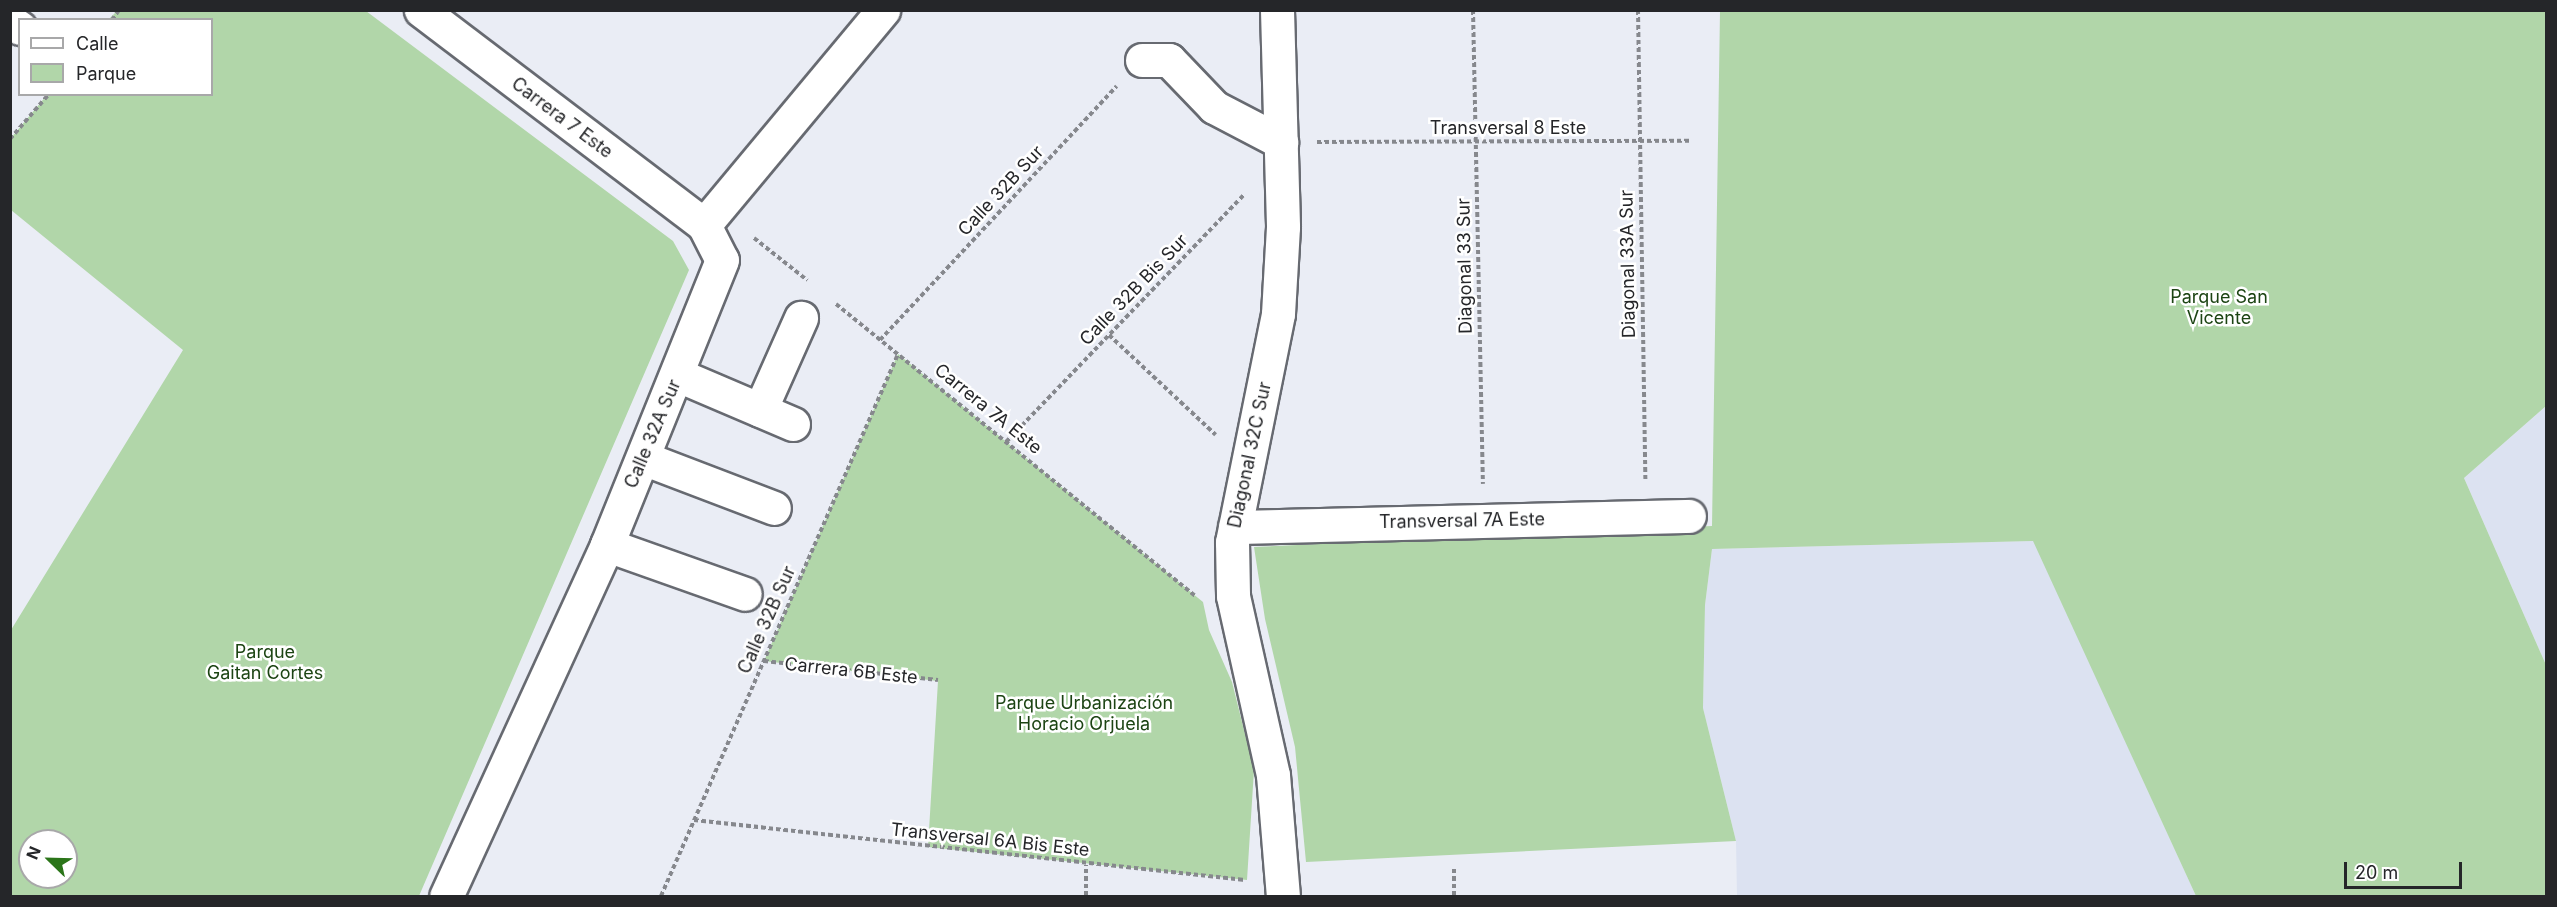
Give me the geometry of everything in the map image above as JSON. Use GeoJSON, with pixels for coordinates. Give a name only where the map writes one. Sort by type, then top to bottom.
{"type":"FeatureCollection","features":[{"type":"Feature","properties":{"kind":"street","name":"Carrera 7 Este"},"geometry":{"type":"LineString","coordinates":[[421,10],[710,216]]}},
{"type":"Feature","properties":{"kind":"street"},"geometry":{"type":"LineString","coordinates":[[710,216],[883,10]]}},
{"type":"Feature","properties":{"kind":"street","name":"Diagonal 32C Sur"},"geometry":{"type":"LineString","coordinates":[[1276,10],[1281,149],[1278,314],[1235,527],[1233,596],[1274,775],[1283,890]]}},
{"type":"Feature","properties":{"kind":"street"},"geometry":{"type":"LineString","coordinates":[[1142,60],[1169,60],[1214,107],[1281,149]]}},
{"type":"Feature","properties":{"kind":"street","name":"Calle 32A Sur"},"geometry":{"type":"LineString","coordinates":[[446,897],[607,545],[720,272],[719,248],[710,216]]}},
{"type":"Feature","properties":{"kind":"street"},"geometry":{"type":"LineString","coordinates":[[760,410],[801,318]]}},
{"type":"Feature","properties":{"kind":"street"},"geometry":{"type":"LineString","coordinates":[[678,375],[793,424]]}},
{"type":"Feature","properties":{"kind":"street"},"geometry":{"type":"LineString","coordinates":[[643,458],[774,508]]}},
{"type":"Feature","properties":{"kind":"street","name":"Transversal 7A Este"},"geometry":{"type":"LineString","coordinates":[[1235,527],[1689,516]]}},
{"type":"Feature","properties":{"kind":"street"},"geometry":{"type":"LineString","coordinates":[[607,545],[745,594]]}},
{"type":"Feature","properties":{"kind":"path","name":"Diagonal 33 Sur"},"geometry":{"type":"LineString","coordinates":[[1473,10],[1484,521]]}},
{"type":"Feature","properties":{"kind":"path","name":"Diagonal 33A Sur"},"geometry":{"type":"LineString","coordinates":[[1638,10],[1646,517]]}},
{"type":"Feature","properties":{"kind":"path","name":"Calle 32B Sur"},"geometry":{"type":"LineString","coordinates":[[880,340],[1142,60]]}},
{"type":"Feature","properties":{"kind":"path"},"geometry":{"type":"LineString","coordinates":[[10,139],[47,96]]}},
{"type":"Feature","properties":{"kind":"path","name":"Transversal 8 Este"},"geometry":{"type":"LineString","coordinates":[[1324,142],[1692,141]]}},
{"type":"Feature","properties":{"kind":"path","name":"Calle 32B Bis Sur"},"geometry":{"type":"LineString","coordinates":[[1006,442],[1109,335],[1281,149]]}},
{"type":"Feature","properties":{"kind":"path"},"geometry":{"type":"LineString","coordinates":[[710,216],[815,287]]}},
{"type":"Feature","properties":{"kind":"path","name":"Carrera 7A Este"},"geometry":{"type":"LineString","coordinates":[[834,302],[1240,632]]}},
{"type":"Feature","properties":{"kind":"path"},"geometry":{"type":"LineString","coordinates":[[1109,335],[1247,465]]}},
{"type":"Feature","properties":{"kind":"path","name":"Calle 32B Sur"},"geometry":{"type":"LineString","coordinates":[[661,897],[898,354]]}},
{"type":"Feature","properties":{"kind":"path","name":"Carrera 6B Este"},"geometry":{"type":"LineString","coordinates":[[764,661],[938,681]]}},
{"type":"Feature","properties":{"kind":"path","name":"Transversal 6A Bis Este"},"geometry":{"type":"LineString","coordinates":[[694,820],[1283,890]]}},
{"type":"Feature","properties":{"kind":"path"},"geometry":{"type":"LineString","coordinates":[[1086,865],[1086,897]]}},
{"type":"Feature","properties":{"kind":"path"},"geometry":{"type":"LineString","coordinates":[[1454,866],[1454,897]]}},
{"type":"Feature","properties":{"kind":"shaded area"},"geometry":{"type":"Polygon","coordinates":[[[2546,406],[2546,665],[2464,478],[2546,406]]]}},
{"type":"Feature","properties":{"kind":"shaded area"},"geometry":{"type":"Polygon","coordinates":[[[2034,541],[2196,896],[1737,896],[1736,841],[1703,708],[1705,605],[1712,549],[2034,541]]]}},
{"type":"Feature","properties":{"kind":"green space","name":"Parque Gaitan Cortes"},"geometry":{"type":"Polygon","coordinates":[[[117,11],[366,11],[673,241],[689,270],[419,896],[11,896],[11,630],[183,350],[11,210],[11,138],[46,96],[213,96],[213,18],[110,18],[117,11]]]}},
{"type":"Feature","properties":{"kind":"green space","name":"Parque San Vicente"},"geometry":{"type":"Polygon","coordinates":[[[1720,11],[2546,11],[2546,406],[2464,478],[2546,665],[2546,896],[2196,896],[2033,541],[1712,549],[1705,605],[1703,708],[1736,841],[1306,862],[1295,747],[1265,619],[1254,547],[1712,526],[1720,11]]]}},
{"type":"Feature","properties":{"kind":"green space","name":"Parque Urbanización Horacio Orjuela"},"geometry":{"type":"Polygon","coordinates":[[[898,354],[1203,602],[1209,630],[1232,682],[1254,770],[1247,880],[928,847],[938,681],[764,661],[898,354]]]}}]}
